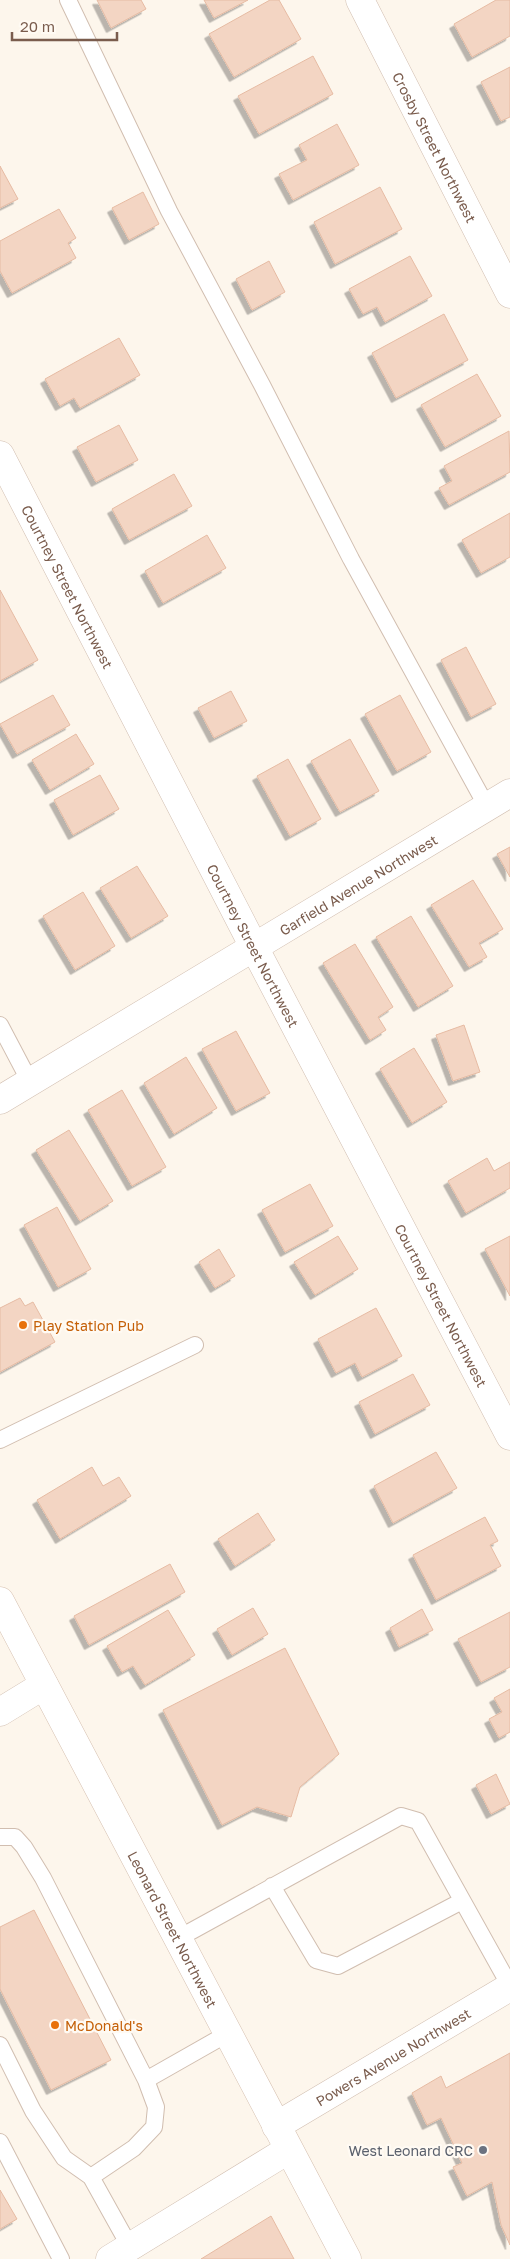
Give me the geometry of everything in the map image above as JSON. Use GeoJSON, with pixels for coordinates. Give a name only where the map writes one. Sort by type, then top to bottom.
{"type":"FeatureCollection","features":[{"type":"Feature","properties":{"kind":"street","name":"Crosby Street Northwest"},"geometry":{"type":"LineString","coordinates":[[360,0],[510,294]]}},
{"type":"Feature","properties":{"kind":"street","name":"Courtney Street Northwest"},"geometry":{"type":"LineString","coordinates":[[0,455],[254,947],[510,1436]]}},
{"type":"Feature","properties":{"kind":"street","name":"Garfield Avenue Northwest"},"geometry":{"type":"LineString","coordinates":[[0,1100],[510,793]]}},
{"type":"Feature","properties":{"kind":"street","name":"Leonard Street Northwest"},"geometry":{"type":"LineString","coordinates":[[0,1601],[347,2259]]}},
{"type":"Feature","properties":{"kind":"street"},"geometry":{"type":"LineString","coordinates":[[0,1712],[44,1685]]}},
{"type":"Feature","properties":{"kind":"street","name":"Powers Avenue Northwest"},"geometry":{"type":"LineString","coordinates":[[276,2126],[510,1987]]}},
{"type":"Feature","properties":{"kind":"street"},"geometry":{"type":"LineString","coordinates":[[120,2253],[288,2150]]}},
{"type":"Feature","properties":{"kind":"lane"},"geometry":{"type":"LineString","coordinates":[[68,0],[169,211],[262,385],[351,559],[487,807]]}},
{"type":"Feature","properties":{"kind":"lane"},"geometry":{"type":"LineString","coordinates":[[0,1025],[30,1082]]}},
{"type":"Feature","properties":{"kind":"lane"},"geometry":{"type":"LineString","coordinates":[[0,1440],[195,1345]]}},
{"type":"Feature","properties":{"kind":"lane"},"geometry":{"type":"LineString","coordinates":[[177,1939],[401,1816],[418,1821],[510,1987]]}},
{"type":"Feature","properties":{"kind":"lane"},"geometry":{"type":"LineString","coordinates":[[7,1837],[24,1846],[43,1878],[146,2080],[156,2107],[154,2127],[134,2148],[91,2177]]}},
{"type":"Feature","properties":{"kind":"lane"},"geometry":{"type":"LineString","coordinates":[[272,1886],[316,1960],[338,1966],[462,1900]]}},
{"type":"Feature","properties":{"kind":"lane"},"geometry":{"type":"LineString","coordinates":[[146,2080],[227,2034]]}},
{"type":"Feature","properties":{"kind":"lane"},"geometry":{"type":"LineString","coordinates":[[0,2045],[33,2110],[64,2158],[91,2177],[120,2253]]}},
{"type":"Feature","properties":{"kind":"lane"},"geometry":{"type":"LineString","coordinates":[[0,2142],[61,2259]]}},
{"type":"Feature","properties":{"kind":"building"},"geometry":{"type":"Polygon","coordinates":[[[97,0],[141,0],[146,9],[111,28],[97,0]]]}},
{"type":"Feature","properties":{"kind":"building"},"geometry":{"type":"Polygon","coordinates":[[[204,0],[248,0],[214,18],[204,0]]]}},
{"type":"Feature","properties":{"kind":"building"},"geometry":{"type":"Polygon","coordinates":[[[270,0],[279,0],[301,39],[234,77],[209,34],[270,0]]]}},
{"type":"Feature","properties":{"kind":"building"},"geometry":{"type":"Polygon","coordinates":[[[496,0],[510,0],[510,36],[472,57],[454,24],[496,0]]]}},
{"type":"Feature","properties":{"kind":"building"},"geometry":{"type":"Polygon","coordinates":[[[313,56],[333,94],[259,134],[238,96],[313,56]]]}},
{"type":"Feature","properties":{"kind":"building"},"geometry":{"type":"Polygon","coordinates":[[[510,67],[510,117],[501,121],[481,82],[510,67]]]}},
{"type":"Feature","properties":{"kind":"building"},"geometry":{"type":"Polygon","coordinates":[[[337,124],[359,165],[293,200],[279,174],[307,160],[299,145],[337,124]]]}},
{"type":"Feature","properties":{"kind":"building"},"geometry":{"type":"Polygon","coordinates":[[[0,166],[18,199],[0,208],[0,166]]]}},
{"type":"Feature","properties":{"kind":"building"},"geometry":{"type":"Polygon","coordinates":[[[380,187],[402,229],[335,264],[314,222],[380,187]]]}},
{"type":"Feature","properties":{"kind":"building"},"geometry":{"type":"Polygon","coordinates":[[[143,192],[159,224],[129,240],[112,208],[143,192]]]}},
{"type":"Feature","properties":{"kind":"building"},"geometry":{"type":"Polygon","coordinates":[[[59,209],[76,238],[68,243],[76,258],[12,293],[0,271],[0,241],[59,209]]]}},
{"type":"Feature","properties":{"kind":"building"},"geometry":{"type":"Polygon","coordinates":[[[410,256],[432,296],[385,322],[377,307],[363,314],[349,289],[410,256]]]}},
{"type":"Feature","properties":{"kind":"building"},"geometry":{"type":"Polygon","coordinates":[[[269,261],[285,292],[252,310],[236,279],[269,261]]]}},
{"type":"Feature","properties":{"kind":"building"},"geometry":{"type":"Polygon","coordinates":[[[444,314],[468,360],[396,398],[372,353],[444,314]]]}},
{"type":"Feature","properties":{"kind":"building"},"geometry":{"type":"Polygon","coordinates":[[[119,338],[140,375],[80,408],[74,398],[60,406],[45,379],[119,338]]]}},
{"type":"Feature","properties":{"kind":"building"},"geometry":{"type":"Polygon","coordinates":[[[477,374],[501,416],[445,447],[421,405],[477,374]]]}},
{"type":"Feature","properties":{"kind":"building"},"geometry":{"type":"Polygon","coordinates":[[[119,425],[138,460],[96,482],[77,447],[119,425]]]}},
{"type":"Feature","properties":{"kind":"building"},"geometry":{"type":"Polygon","coordinates":[[[509,431],[510,472],[449,505],[439,488],[452,481],[444,466],[509,431]]]}},
{"type":"Feature","properties":{"kind":"building"},"geometry":{"type":"Polygon","coordinates":[[[174,474],[192,506],[129,540],[112,509],[174,474]]]}},
{"type":"Feature","properties":{"kind":"building"},"geometry":{"type":"Polygon","coordinates":[[[510,513],[510,557],[481,573],[462,540],[510,513]]]}},
{"type":"Feature","properties":{"kind":"building"},"geometry":{"type":"Polygon","coordinates":[[[207,535],[226,568],[163,603],[145,571],[207,535]]]}},
{"type":"Feature","properties":{"kind":"building"},"geometry":{"type":"Polygon","coordinates":[[[0,590],[38,660],[0,681],[0,590]]]}},
{"type":"Feature","properties":{"kind":"building"},"geometry":{"type":"Polygon","coordinates":[[[466,647],[496,704],[471,717],[441,660],[466,647]]]}},
{"type":"Feature","properties":{"kind":"building"},"geometry":{"type":"Polygon","coordinates":[[[231,691],[247,721],[214,738],[198,708],[231,691]]]}},
{"type":"Feature","properties":{"kind":"building"},"geometry":{"type":"Polygon","coordinates":[[[53,695],[70,725],[17,754],[0,724],[53,695]]]}},
{"type":"Feature","properties":{"kind":"building"},"geometry":{"type":"Polygon","coordinates":[[[400,695],[431,752],[397,771],[365,714],[400,695]]]}},
{"type":"Feature","properties":{"kind":"building"},"geometry":{"type":"Polygon","coordinates":[[[76,734],[94,764],[50,790],[32,760],[76,734]]]}},
{"type":"Feature","properties":{"kind":"building"},"geometry":{"type":"Polygon","coordinates":[[[350,739],[379,791],[340,812],[311,761],[350,739]]]}},
{"type":"Feature","properties":{"kind":"building"},"geometry":{"type":"Polygon","coordinates":[[[288,759],[321,819],[290,836],[257,776],[288,759]]]}},
{"type":"Feature","properties":{"kind":"building"},"geometry":{"type":"Polygon","coordinates":[[[100,775],[119,809],[73,835],[54,800],[100,775]]]}},
{"type":"Feature","properties":{"kind":"building"},"geometry":{"type":"Polygon","coordinates":[[[510,847],[510,877],[497,854],[510,847]]]}},
{"type":"Feature","properties":{"kind":"building"},"geometry":{"type":"Polygon","coordinates":[[[137,866],[168,916],[131,938],[100,888],[137,866]]]}},
{"type":"Feature","properties":{"kind":"building"},"geometry":{"type":"Polygon","coordinates":[[[473,880],[503,929],[479,943],[487,957],[469,967],[431,905],[473,880]]]}},
{"type":"Feature","properties":{"kind":"building"},"geometry":{"type":"Polygon","coordinates":[[[83,892],[115,946],[75,970],[43,916],[83,892]]]}},
{"type":"Feature","properties":{"kind":"building"},"geometry":{"type":"Polygon","coordinates":[[[411,916],[453,986],[418,1007],[376,937],[411,916]]]}},
{"type":"Feature","properties":{"kind":"building"},"geometry":{"type":"Polygon","coordinates":[[[355,944],[393,1007],[378,1017],[386,1030],[370,1040],[323,963],[355,944]]]}},
{"type":"Feature","properties":{"kind":"building"},"geometry":{"type":"Polygon","coordinates":[[[464,1025],[480,1072],[453,1081],[436,1035],[464,1025]]]}},
{"type":"Feature","properties":{"kind":"building"},"geometry":{"type":"Polygon","coordinates":[[[236,1031],[270,1093],[236,1111],[202,1049],[236,1031]]]}},
{"type":"Feature","properties":{"kind":"building"},"geometry":{"type":"Polygon","coordinates":[[[414,1048],[447,1102],[412,1123],[380,1069],[414,1048]]]}},
{"type":"Feature","properties":{"kind":"building"},"geometry":{"type":"Polygon","coordinates":[[[186,1057],[217,1108],[174,1134],[144,1083],[186,1057]]]}},
{"type":"Feature","properties":{"kind":"building"},"geometry":{"type":"Polygon","coordinates":[[[122,1090],[166,1167],[132,1186],[88,1110],[122,1090]]]}},
{"type":"Feature","properties":{"kind":"building"},"geometry":{"type":"Polygon","coordinates":[[[69,1130],[113,1201],[80,1221],[36,1150],[69,1130]]]}},
{"type":"Feature","properties":{"kind":"building"},"geometry":{"type":"Polygon","coordinates":[[[487,1158],[494,1171],[510,1162],[510,1188],[466,1213],[448,1181],[487,1158]]]}},
{"type":"Feature","properties":{"kind":"building"},"geometry":{"type":"Polygon","coordinates":[[[310,1184],[333,1226],[285,1252],[262,1210],[310,1184]]]}},
{"type":"Feature","properties":{"kind":"building"},"geometry":{"type":"Polygon","coordinates":[[[57,1207],[91,1269],[58,1287],[24,1225],[57,1207]]]}},
{"type":"Feature","properties":{"kind":"building"},"geometry":{"type":"Polygon","coordinates":[[[338,1236],[358,1269],[315,1295],[294,1262],[338,1236]]]}},
{"type":"Feature","properties":{"kind":"building"},"geometry":{"type":"Polygon","coordinates":[[[510,1236],[510,1296],[485,1249],[510,1236]]]}},
{"type":"Feature","properties":{"kind":"building"},"geometry":{"type":"Polygon","coordinates":[[[219,1249],[235,1276],[215,1288],[199,1262],[219,1249]]]}},
{"type":"Feature","properties":{"kind":"building","name":"Play Station Pub"},"geometry":{"type":"Polygon","coordinates":[[[20,1298],[25,1306],[33,1302],[55,1342],[0,1372],[0,1308],[20,1298]]]}},
{"type":"Feature","properties":{"kind":"building"},"geometry":{"type":"Polygon","coordinates":[[[376,1308],[402,1356],[362,1377],[355,1363],[336,1373],[318,1339],[376,1308]]]}},
{"type":"Feature","properties":{"kind":"building"},"geometry":{"type":"Polygon","coordinates":[[[413,1374],[430,1405],[375,1434],[359,1402],[413,1374]]]}},
{"type":"Feature","properties":{"kind":"building"},"geometry":{"type":"Polygon","coordinates":[[[436,1452],[457,1488],[393,1523],[374,1486],[436,1452]]]}},
{"type":"Feature","properties":{"kind":"building"},"geometry":{"type":"Polygon","coordinates":[[[92,1467],[103,1486],[119,1477],[131,1496],[60,1539],[37,1500],[92,1467]]]}},
{"type":"Feature","properties":{"kind":"building"},"geometry":{"type":"Polygon","coordinates":[[[258,1513],[275,1540],[235,1566],[218,1539],[258,1513]]]}},
{"type":"Feature","properties":{"kind":"building"},"geometry":{"type":"Polygon","coordinates":[[[485,1517],[498,1541],[490,1545],[501,1566],[436,1600],[413,1555],[485,1517]]]}},
{"type":"Feature","properties":{"kind":"building"},"geometry":{"type":"Polygon","coordinates":[[[170,1564],[185,1592],[89,1645],[74,1616],[170,1564]]]}},
{"type":"Feature","properties":{"kind":"building"},"geometry":{"type":"Polygon","coordinates":[[[253,1608],[268,1634],[232,1655],[217,1629],[253,1608]]]}},
{"type":"Feature","properties":{"kind":"building"},"geometry":{"type":"Polygon","coordinates":[[[422,1609],[433,1630],[399,1647],[390,1628],[422,1609]]]}},
{"type":"Feature","properties":{"kind":"building"},"geometry":{"type":"Polygon","coordinates":[[[168,1610],[195,1655],[145,1685],[133,1666],[122,1672],[107,1646],[168,1610]]]}},
{"type":"Feature","properties":{"kind":"building"},"geometry":{"type":"Polygon","coordinates":[[[510,1612],[510,1667],[481,1682],[458,1639],[510,1612]]]}},
{"type":"Feature","properties":{"kind":"building"},"geometry":{"type":"Polygon","coordinates":[[[285,1648],[339,1754],[300,1787],[291,1817],[257,1807],[222,1825],[163,1710],[285,1648]]]}},
{"type":"Feature","properties":{"kind":"building"},"geometry":{"type":"Polygon","coordinates":[[[510,1689],[510,1732],[499,1738],[489,1719],[502,1712],[494,1698],[510,1689]]]}},
{"type":"Feature","properties":{"kind":"building"},"geometry":{"type":"Polygon","coordinates":[[[496,1774],[510,1804],[491,1814],[476,1785],[496,1774]]]}},
{"type":"Feature","properties":{"kind":"building","name":"McDonald's"},"geometry":{"type":"Polygon","coordinates":[[[34,1910],[111,2060],[51,2090],[0,1989],[0,1927],[34,1910]]]}},
{"type":"Feature","properties":{"kind":"building","name":"West Leonard CRC"},"geometry":{"type":"Polygon","coordinates":[[[510,2053],[510,2245],[501,2225],[492,2182],[467,2196],[453,2167],[462,2163],[441,2118],[427,2125],[412,2093],[441,2076],[446,2088],[510,2053]]]}},
{"type":"Feature","properties":{"kind":"building"},"geometry":{"type":"Polygon","coordinates":[[[0,2190],[17,2219],[0,2229],[0,2190]]]}},
{"type":"Feature","properties":{"kind":"building"},"geometry":{"type":"Polygon","coordinates":[[[271,2216],[294,2259],[201,2259],[271,2216]]]}},
{"type":"Feature","properties":{"kind":"place","name":"Play Station Pub"},"geometry":{"type":"Point","coordinates":[23,1325]}},
{"type":"Feature","properties":{"kind":"place","name":"McDonald's"},"geometry":{"type":"Point","coordinates":[55,2025]}},
{"type":"Feature","properties":{"kind":"place","name":"West Leonard CRC"},"geometry":{"type":"Point","coordinates":[483,2150]}}]}
